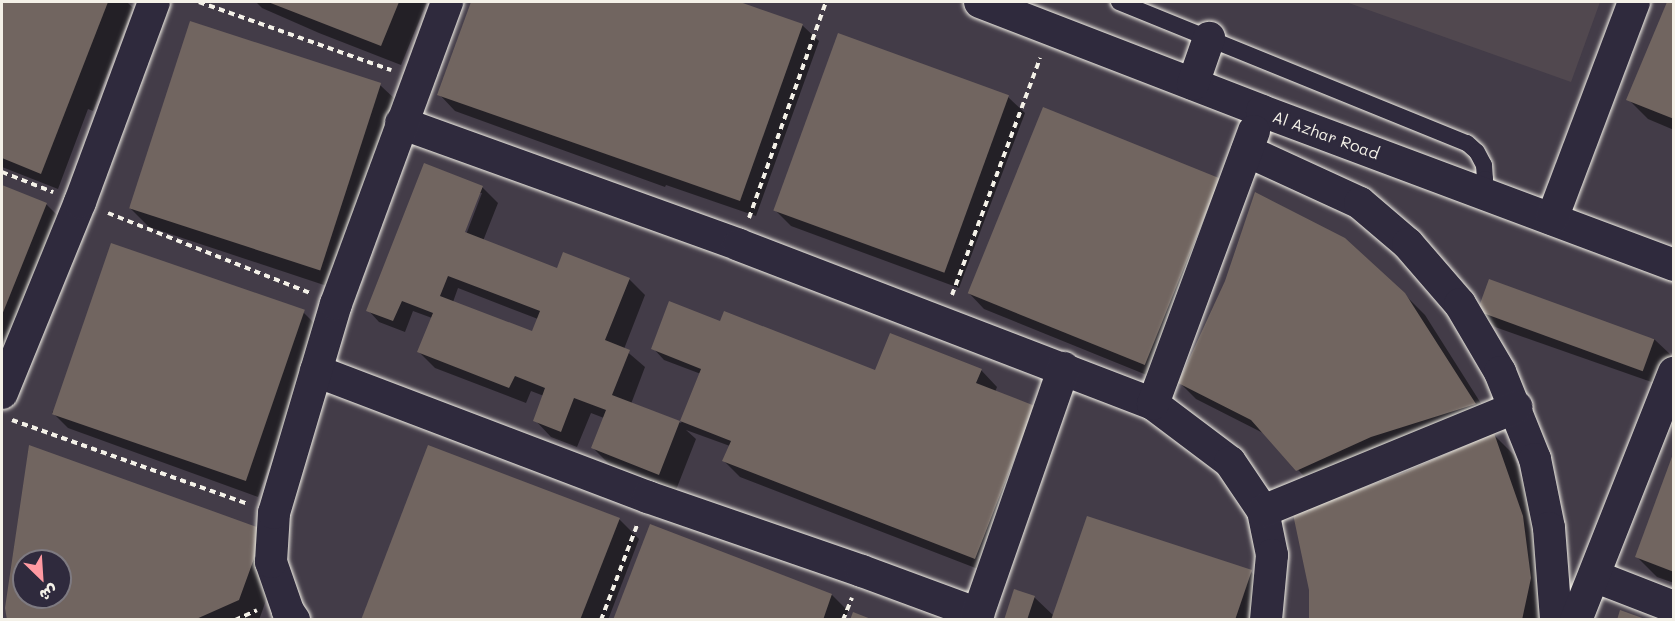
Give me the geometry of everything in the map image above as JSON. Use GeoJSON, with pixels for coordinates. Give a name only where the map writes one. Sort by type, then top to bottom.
{"type":"FeatureCollection","features":[{"type":"Feature","properties":{"kind":"street"},"geometry":{"type":"LineString","coordinates":[[2,393],[80,202],[154,2]]}},
{"type":"Feature","properties":{"kind":"street"},"geometry":{"type":"LineString","coordinates":[[294,620],[288,611],[271,562],[274,513],[336,304],[447,2]]}},
{"type":"Feature","properties":{"kind":"street","name":"Al Azhar Road"},"geometry":{"type":"LineString","coordinates":[[980,2],[1262,111],[1674,265]]}},
{"type":"Feature","properties":{"kind":"street"},"geometry":{"type":"LineString","coordinates":[[1552,219],[1634,2]]}},
{"type":"Feature","properties":{"kind":"street"},"geometry":{"type":"LineString","coordinates":[[1193,84],[1209,38]]}},
{"type":"Feature","properties":{"kind":"street"},"geometry":{"type":"LineString","coordinates":[[1153,404],[1262,111]]}},
{"type":"Feature","properties":{"kind":"street"},"geometry":{"type":"LineString","coordinates":[[401,123],[739,245],[1153,404],[1230,462],[1263,511],[1272,555],[1266,620]]}},
{"type":"Feature","properties":{"kind":"street"},"geometry":{"type":"LineString","coordinates":[[1246,151],[1360,203],[1394,229],[1460,304],[1491,354],[1516,407],[1535,459],[1549,528],[1556,620]]}},
{"type":"Feature","properties":{"kind":"street"},"geometry":{"type":"LineString","coordinates":[[316,371],[648,497],[862,571],[977,617],[1064,368]]}},
{"type":"Feature","properties":{"kind":"street"},"geometry":{"type":"LineString","coordinates":[[1576,620],[1674,373]]}},
{"type":"Feature","properties":{"kind":"street"},"geometry":{"type":"LineString","coordinates":[[1263,511],[1516,407]]}},
{"type":"Feature","properties":{"kind":"street"},"geometry":{"type":"LineString","coordinates":[[1593,576],[1674,607]]}},
{"type":"Feature","properties":{"kind":"lane"},"geometry":{"type":"LineString","coordinates":[[1119,2],[1467,142],[1477,152],[1484,165],[1485,178],[1480,192]]}},
{"type":"Feature","properties":{"kind":"path"},"geometry":{"type":"LineString","coordinates":[[199,2],[417,79]]}},
{"type":"Feature","properties":{"kind":"path"},"geometry":{"type":"LineString","coordinates":[[739,245],[826,2]]}},
{"type":"Feature","properties":{"kind":"path"},"geometry":{"type":"LineString","coordinates":[[942,322],[1051,29]]}},
{"type":"Feature","properties":{"kind":"path"},"geometry":{"type":"LineString","coordinates":[[2,172],[336,304]]}},
{"type":"Feature","properties":{"kind":"path"},"geometry":{"type":"LineString","coordinates":[[2,416],[274,513]]}},
{"type":"Feature","properties":{"kind":"path"},"geometry":{"type":"LineString","coordinates":[[601,620],[648,497]]}},
{"type":"Feature","properties":{"kind":"shaded area"},"geometry":{"type":"Polygon","coordinates":[[[1346,2],[1600,2],[1571,82],[1346,2]]]}},
{"type":"Feature","properties":{"kind":"building"},"geometry":{"type":"Polygon","coordinates":[[[2,2],[108,2],[41,174],[2,158],[2,2]]]}},
{"type":"Feature","properties":{"kind":"building"},"geometry":{"type":"Polygon","coordinates":[[[268,2],[399,2],[381,46],[268,2]]]}},
{"type":"Feature","properties":{"kind":"building"},"geometry":{"type":"Polygon","coordinates":[[[471,2],[740,2],[803,24],[740,201],[437,95],[471,2]]]}},
{"type":"Feature","properties":{"kind":"building"},"geometry":{"type":"Polygon","coordinates":[[[1667,2],[1674,2],[1674,119],[1626,100],[1667,2]]]}},
{"type":"Feature","properties":{"kind":"building"},"geometry":{"type":"Polygon","coordinates":[[[190,21],[381,83],[320,270],[129,208],[190,21]]]}},
{"type":"Feature","properties":{"kind":"building"},"geometry":{"type":"Polygon","coordinates":[[[838,33],[1009,95],[944,273],[773,211],[838,33]]]}},
{"type":"Feature","properties":{"kind":"building"},"geometry":{"type":"Polygon","coordinates":[[[1043,107],[1220,179],[1145,365],[968,293],[1043,107]]]}},
{"type":"Feature","properties":{"kind":"building"},"geometry":{"type":"Polygon","coordinates":[[[424,163],[483,186],[465,232],[557,268],[563,252],[630,278],[605,340],[630,350],[612,395],[680,421],[659,475],[591,448],[606,410],[574,398],[561,432],[533,421],[545,388],[515,376],[509,388],[417,352],[433,313],[402,301],[393,321],[366,311],[424,163]],[[448,276],[440,296],[532,331],[540,311],[448,276]]]}},
{"type":"Feature","properties":{"kind":"building"},"geometry":{"type":"Polygon","coordinates":[[[2,185],[47,203],[2,315],[2,185]]]}},
{"type":"Feature","properties":{"kind":"building"},"geometry":{"type":"Polygon","coordinates":[[[1255,192],[1345,238],[1405,293],[1476,404],[1371,437],[1296,471],[1251,420],[1178,383],[1225,281],[1255,192]]]}},
{"type":"Feature","properties":{"kind":"building"},"geometry":{"type":"Polygon","coordinates":[[[111,243],[305,310],[246,481],[52,414],[111,243]]]}},
{"type":"Feature","properties":{"kind":"building"},"geometry":{"type":"Polygon","coordinates":[[[1489,279],[1654,339],[1643,371],[1477,311],[1489,279]]]}},
{"type":"Feature","properties":{"kind":"building"},"geometry":{"type":"Polygon","coordinates":[[[669,301],[720,321],[724,311],[875,370],[890,333],[982,369],[976,383],[1035,406],[975,559],[722,461],[731,441],[680,421],[701,369],[651,349],[669,301]]]}},
{"type":"Feature","properties":{"kind":"building"},"geometry":{"type":"Polygon","coordinates":[[[1494,433],[1523,516],[1531,578],[1522,620],[1309,620],[1309,590],[1293,514],[1403,473],[1494,433]]]}},
{"type":"Feature","properties":{"kind":"building"},"geometry":{"type":"Polygon","coordinates":[[[29,445],[257,527],[255,556],[239,600],[194,620],[7,620],[5,608],[12,560],[12,609],[72,609],[72,549],[14,549],[29,445]]]}},
{"type":"Feature","properties":{"kind":"building"},"geometry":{"type":"Polygon","coordinates":[[[428,445],[620,518],[580,620],[361,620],[428,445]]]}},
{"type":"Feature","properties":{"kind":"building"},"geometry":{"type":"Polygon","coordinates":[[[1674,454],[1674,572],[1635,557],[1674,454]]]}},
{"type":"Feature","properties":{"kind":"building"},"geometry":{"type":"Polygon","coordinates":[[[1087,516],[1252,570],[1235,620],[1051,620],[1087,516]]]}},
{"type":"Feature","properties":{"kind":"building"},"geometry":{"type":"Polygon","coordinates":[[[650,524],[832,594],[823,620],[613,620],[650,524]]]}},
{"type":"Feature","properties":{"kind":"building"},"geometry":{"type":"Polygon","coordinates":[[[1014,589],[1035,596],[1027,620],[1004,620],[1014,589]]]}},
{"type":"Feature","properties":{"kind":"building"},"geometry":{"type":"Polygon","coordinates":[[[1620,610],[1645,619],[1645,620],[1617,620],[1620,610]]]}},
{"type":"Feature","properties":{"kind":"building"},"geometry":{"type":"Polygon","coordinates":[[[853,612],[871,619],[871,620],[850,620],[853,612]]]}}]}
